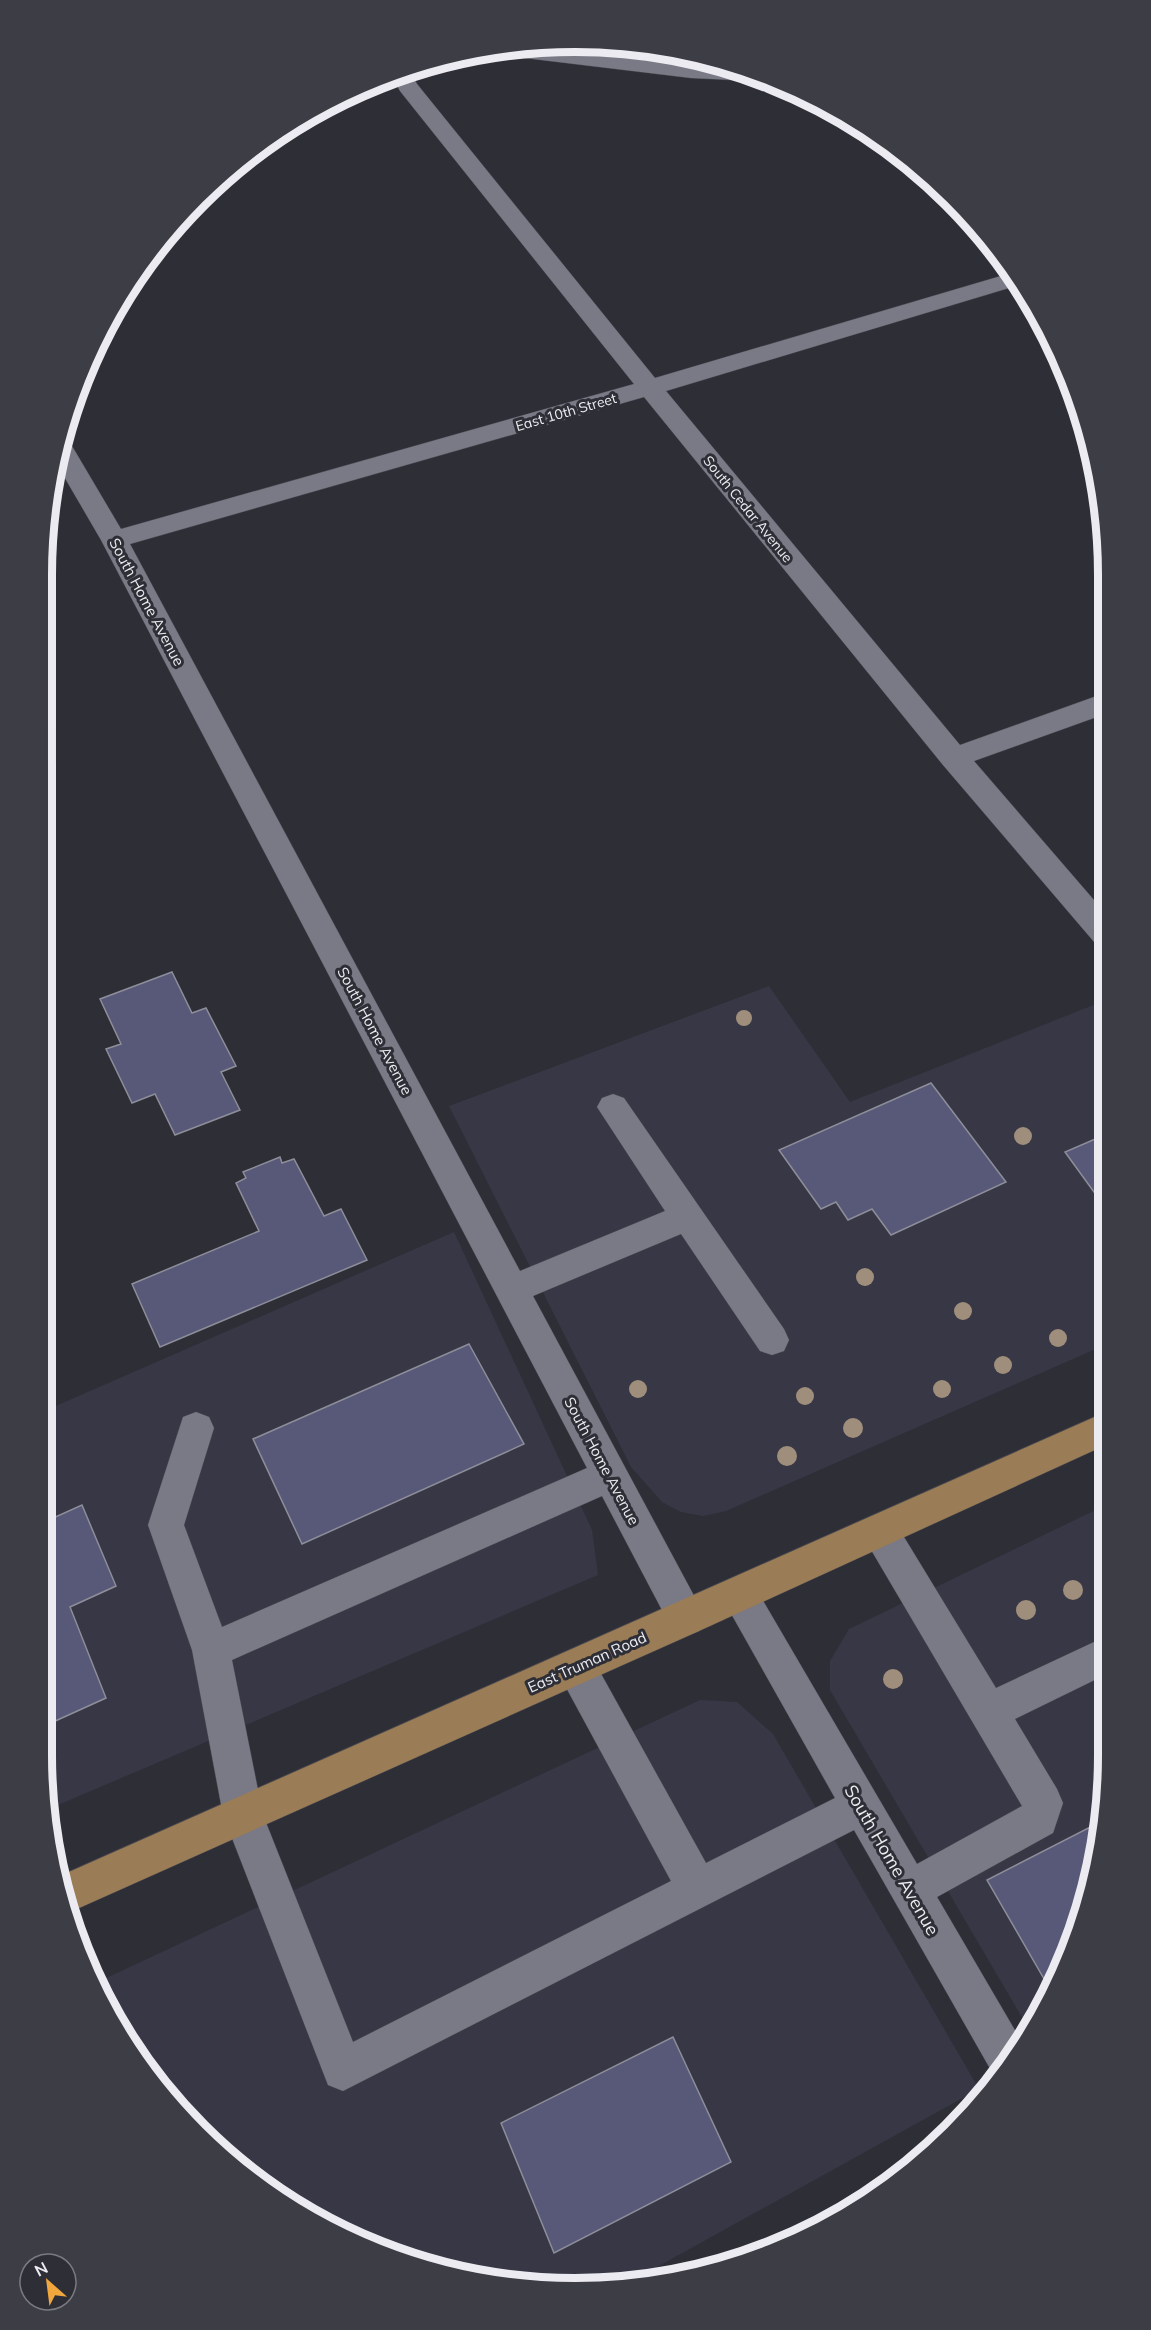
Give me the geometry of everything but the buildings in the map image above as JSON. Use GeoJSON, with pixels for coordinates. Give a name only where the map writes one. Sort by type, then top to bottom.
{"type":"FeatureCollection","features":[{"type":"Feature","properties":{"kind":"main road","name":"East Truman Road"},"geometry":{"type":"LineString","coordinates":[[73,1890],[686,1618],[1098,1432]]}},
{"type":"Feature","properties":{"kind":"street"},"geometry":{"type":"LineString","coordinates":[[541,54],[691,72],[723,74]]}},
{"type":"Feature","properties":{"kind":"street","name":"South Cedar Avenue"},"geometry":{"type":"LineString","coordinates":[[405,81],[649,388],[953,758],[1098,926]]}},
{"type":"Feature","properties":{"kind":"street","name":"East 10th Street"},"geometry":{"type":"LineString","coordinates":[[114,540],[649,388],[1007,281]]}},
{"type":"Feature","properties":{"kind":"street","name":"South Home Avenue"},"geometry":{"type":"LineString","coordinates":[[66,458],[114,540],[686,1618]]}},
{"type":"Feature","properties":{"kind":"street"},"geometry":{"type":"LineString","coordinates":[[953,758],[1098,706]]}},
{"type":"Feature","properties":{"kind":"street"},"geometry":{"type":"LineString","coordinates":[[614,1107],[772,1340]]}},
{"type":"Feature","properties":{"kind":"street"},"geometry":{"type":"LineString","coordinates":[[512,1290],[688,1216]]}},
{"type":"Feature","properties":{"kind":"street"},"geometry":{"type":"LineString","coordinates":[[196,1428],[166,1525],[211,1650],[243,1815],[344,2070],[860,1806]]}},
{"type":"Feature","properties":{"kind":"street"},"geometry":{"type":"LineString","coordinates":[[211,1650],[610,1475]]}},
{"type":"Feature","properties":{"kind":"street"},"geometry":{"type":"LineString","coordinates":[[880,1530],[1043,1803],[1039,1819],[910,1890]]}},
{"type":"Feature","properties":{"kind":"street","name":"South Home Avenue"},"geometry":{"type":"LineString","coordinates":[[739,1594],[1004,2053]]}},
{"type":"Feature","properties":{"kind":"street"},"geometry":{"type":"LineString","coordinates":[[988,1712],[1098,1658]]}},
{"type":"Feature","properties":{"kind":"street"},"geometry":{"type":"LineString","coordinates":[[576,1667],[698,1889]]}},
{"type":"Feature","properties":{"kind":"shaded area"},"geometry":{"type":"Polygon","coordinates":[[[769,986],[850,1102],[1098,1003],[1098,1348],[726,1511],[703,1516],[681,1512],[662,1502],[631,1467],[449,1106],[769,986]]]}},
{"type":"Feature","properties":{"kind":"shaded area"},"geometry":{"type":"Polygon","coordinates":[[[454,1232],[592,1530],[598,1575],[56,1806],[52,1754],[52,1408],[454,1232]]]}},
{"type":"Feature","properties":{"kind":"shaded area"},"geometry":{"type":"Polygon","coordinates":[[[1098,1509],[1098,1754],[1094,1823],[1081,1890],[1071,1923],[1045,1986],[1025,2022],[830,1690],[830,1661],[849,1629],[1098,1509]]]}},
{"type":"Feature","properties":{"kind":"shaded area"},"geometry":{"type":"Polygon","coordinates":[[[700,1700],[737,1702],[773,1734],[978,2088],[647,2272],[576,2278],[507,2273],[440,2260],[375,2238],[314,2207],[257,2169],[231,2148],[182,2099],[141,2045],[103,1980],[700,1700]]]}}]}
